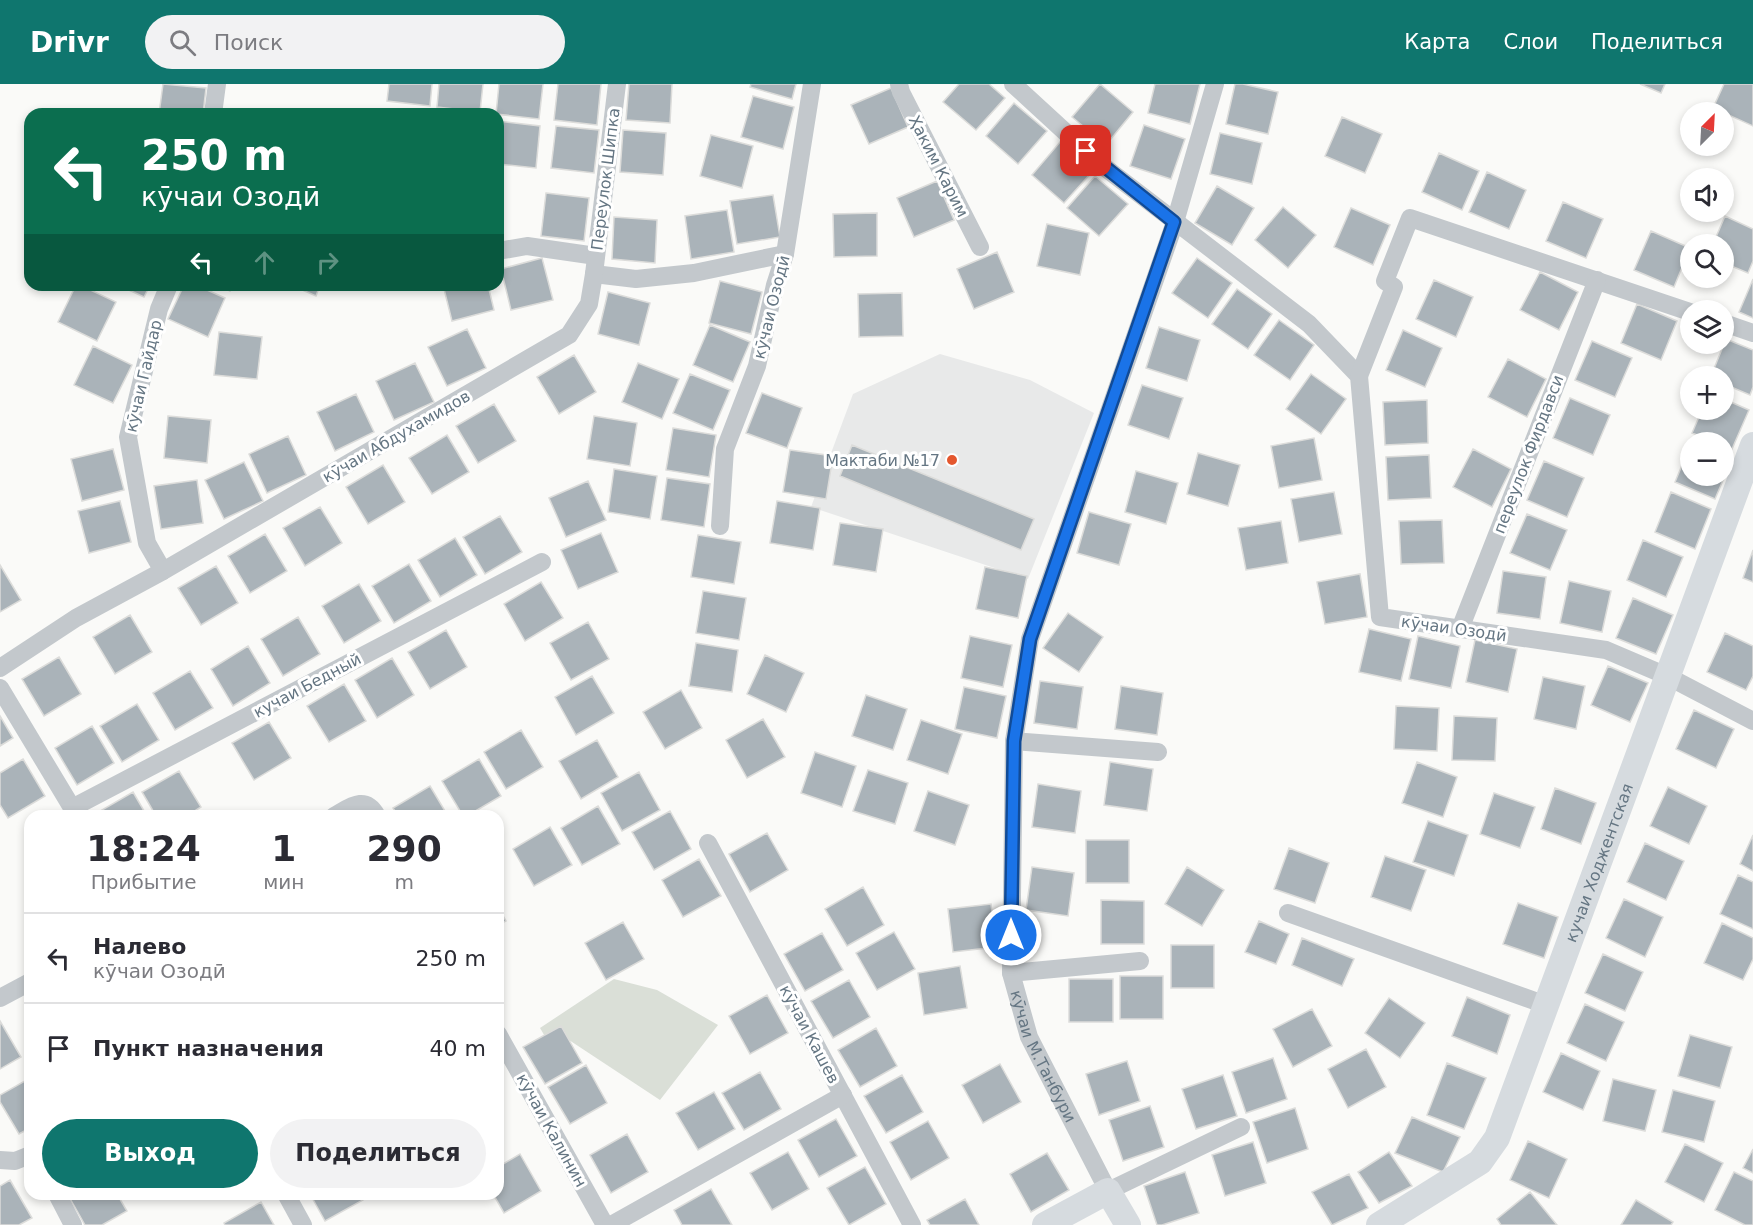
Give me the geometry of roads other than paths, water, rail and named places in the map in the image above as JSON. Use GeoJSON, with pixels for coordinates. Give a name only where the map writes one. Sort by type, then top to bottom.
{"type":"FeatureCollection","features":[{"type":"Feature","properties":{"kind":"main road","name":"кучаи Ходжентская"},"geometry":{"type":"LineString","coordinates":[[1379,1225],[1480,1162],[1497,1138],[1753,445]]}},
{"type":"Feature","properties":{"kind":"main road"},"geometry":{"type":"LineString","coordinates":[[1045,1225],[1108,1191]]}},
{"type":"Feature","properties":{"kind":"main road","name":"кӯчаи М.Танбури"},"geometry":{"type":"LineString","coordinates":[[1108,1191],[1128,1225]]}},
{"type":"Feature","properties":{"kind":"street"},"geometry":{"type":"LineString","coordinates":[[214,108],[217,84]]}},
{"type":"Feature","properties":{"kind":"street","name":"Переулок Шипка"},"geometry":{"type":"LineString","coordinates":[[594,274],[617,84]]}},
{"type":"Feature","properties":{"kind":"street","name":"кӯчаи Озодӣ"},"geometry":{"type":"LineString","coordinates":[[720,526],[725,449],[757,366],[775,285],[785,254],[812,84]]}},
{"type":"Feature","properties":{"kind":"street","name":"Ҳаким Карим"},"geometry":{"type":"LineString","coordinates":[[899,84],[980,247]]}},
{"type":"Feature","properties":{"kind":"street"},"geometry":{"type":"LineString","coordinates":[[1013,84],[1100,163],[1309,324],[1359,376]]}},
{"type":"Feature","properties":{"kind":"street","name":"кӯчаи М.Танбури"},"geometry":{"type":"LineString","coordinates":[[1108,1191],[1029,1037],[1011,973],[1014,741],[1030,639],[1174,222],[1215,84]]}},
{"type":"Feature","properties":{"kind":"street","name":"кӯчаи Озодӣ"},"geometry":{"type":"LineString","coordinates":[[1597,280],[1410,218],[1385,280],[1394,287],[1359,376],[1380,617],[1606,650],[1667,676],[1753,721]]}},
{"type":"Feature","properties":{"kind":"street"},"geometry":{"type":"LineString","coordinates":[[504,250],[527,246],[596,256]]}},
{"type":"Feature","properties":{"kind":"street"},"geometry":{"type":"LineString","coordinates":[[594,274],[636,279],[647,278],[694,273],[785,254]]}},
{"type":"Feature","properties":{"kind":"street","name":"кӯчаи Абдухамидов"},"geometry":{"type":"LineString","coordinates":[[0,668],[76,618],[164,571],[569,334],[589,304],[594,274]]}},
{"type":"Feature","properties":{"kind":"street"},"geometry":{"type":"LineString","coordinates":[[1597,280],[1680,309]]}},
{"type":"Feature","properties":{"kind":"street","name":"переулок Фирдавси"},"geometry":{"type":"LineString","coordinates":[[1460,629],[1597,280]]}},
{"type":"Feature","properties":{"kind":"street","name":"кӯчаи Гайдар"},"geometry":{"type":"LineString","coordinates":[[164,571],[147,543],[128,437],[159,309],[166,291]]}},
{"type":"Feature","properties":{"kind":"street"},"geometry":{"type":"LineString","coordinates":[[1734,326],[1753,333]]}},
{"type":"Feature","properties":{"kind":"street","name":"кучаи Бедный"},"geometry":{"type":"LineString","coordinates":[[78,810],[542,562]]}},
{"type":"Feature","properties":{"kind":"street"},"geometry":{"type":"LineString","coordinates":[[0,688],[73,810]]}},
{"type":"Feature","properties":{"kind":"street"},"geometry":{"type":"LineString","coordinates":[[1014,741],[1158,752]]}},
{"type":"Feature","properties":{"kind":"street"},"geometry":{"type":"LineString","coordinates":[[345,810],[356,804],[365,804],[372,810]]}},
{"type":"Feature","properties":{"kind":"street","name":"кӯчаи Кашев"},"geometry":{"type":"LineString","coordinates":[[708,843],[912,1225]]}},
{"type":"Feature","properties":{"kind":"street"},"geometry":{"type":"LineString","coordinates":[[1288,913],[1546,1005]]}},
{"type":"Feature","properties":{"kind":"street"},"geometry":{"type":"LineString","coordinates":[[1011,973],[1140,961]]}},
{"type":"Feature","properties":{"kind":"street"},"geometry":{"type":"LineString","coordinates":[[0,998],[24,985]]}},
{"type":"Feature","properties":{"kind":"street","name":"кӯчаи Калинин"},"geometry":{"type":"LineString","coordinates":[[504,1045],[605,1225]]}},
{"type":"Feature","properties":{"kind":"street"},"geometry":{"type":"LineString","coordinates":[[611,1225],[843,1095]]}},
{"type":"Feature","properties":{"kind":"street"},"geometry":{"type":"LineString","coordinates":[[1108,1191],[1241,1127]]}},
{"type":"Feature","properties":{"kind":"street"},"geometry":{"type":"LineString","coordinates":[[0,1160],[15,1161],[24,1157]]}},
{"type":"Feature","properties":{"kind":"street"},"geometry":{"type":"LineString","coordinates":[[60,1200],[74,1225]]}},
{"type":"Feature","properties":{"kind":"street"},"geometry":{"type":"LineString","coordinates":[[289,1200],[303,1225]]}},
{"type":"Feature","properties":{"kind":"place","name":"Мактаби №17"},"geometry":{"type":"Point","coordinates":[952,460]}}]}
